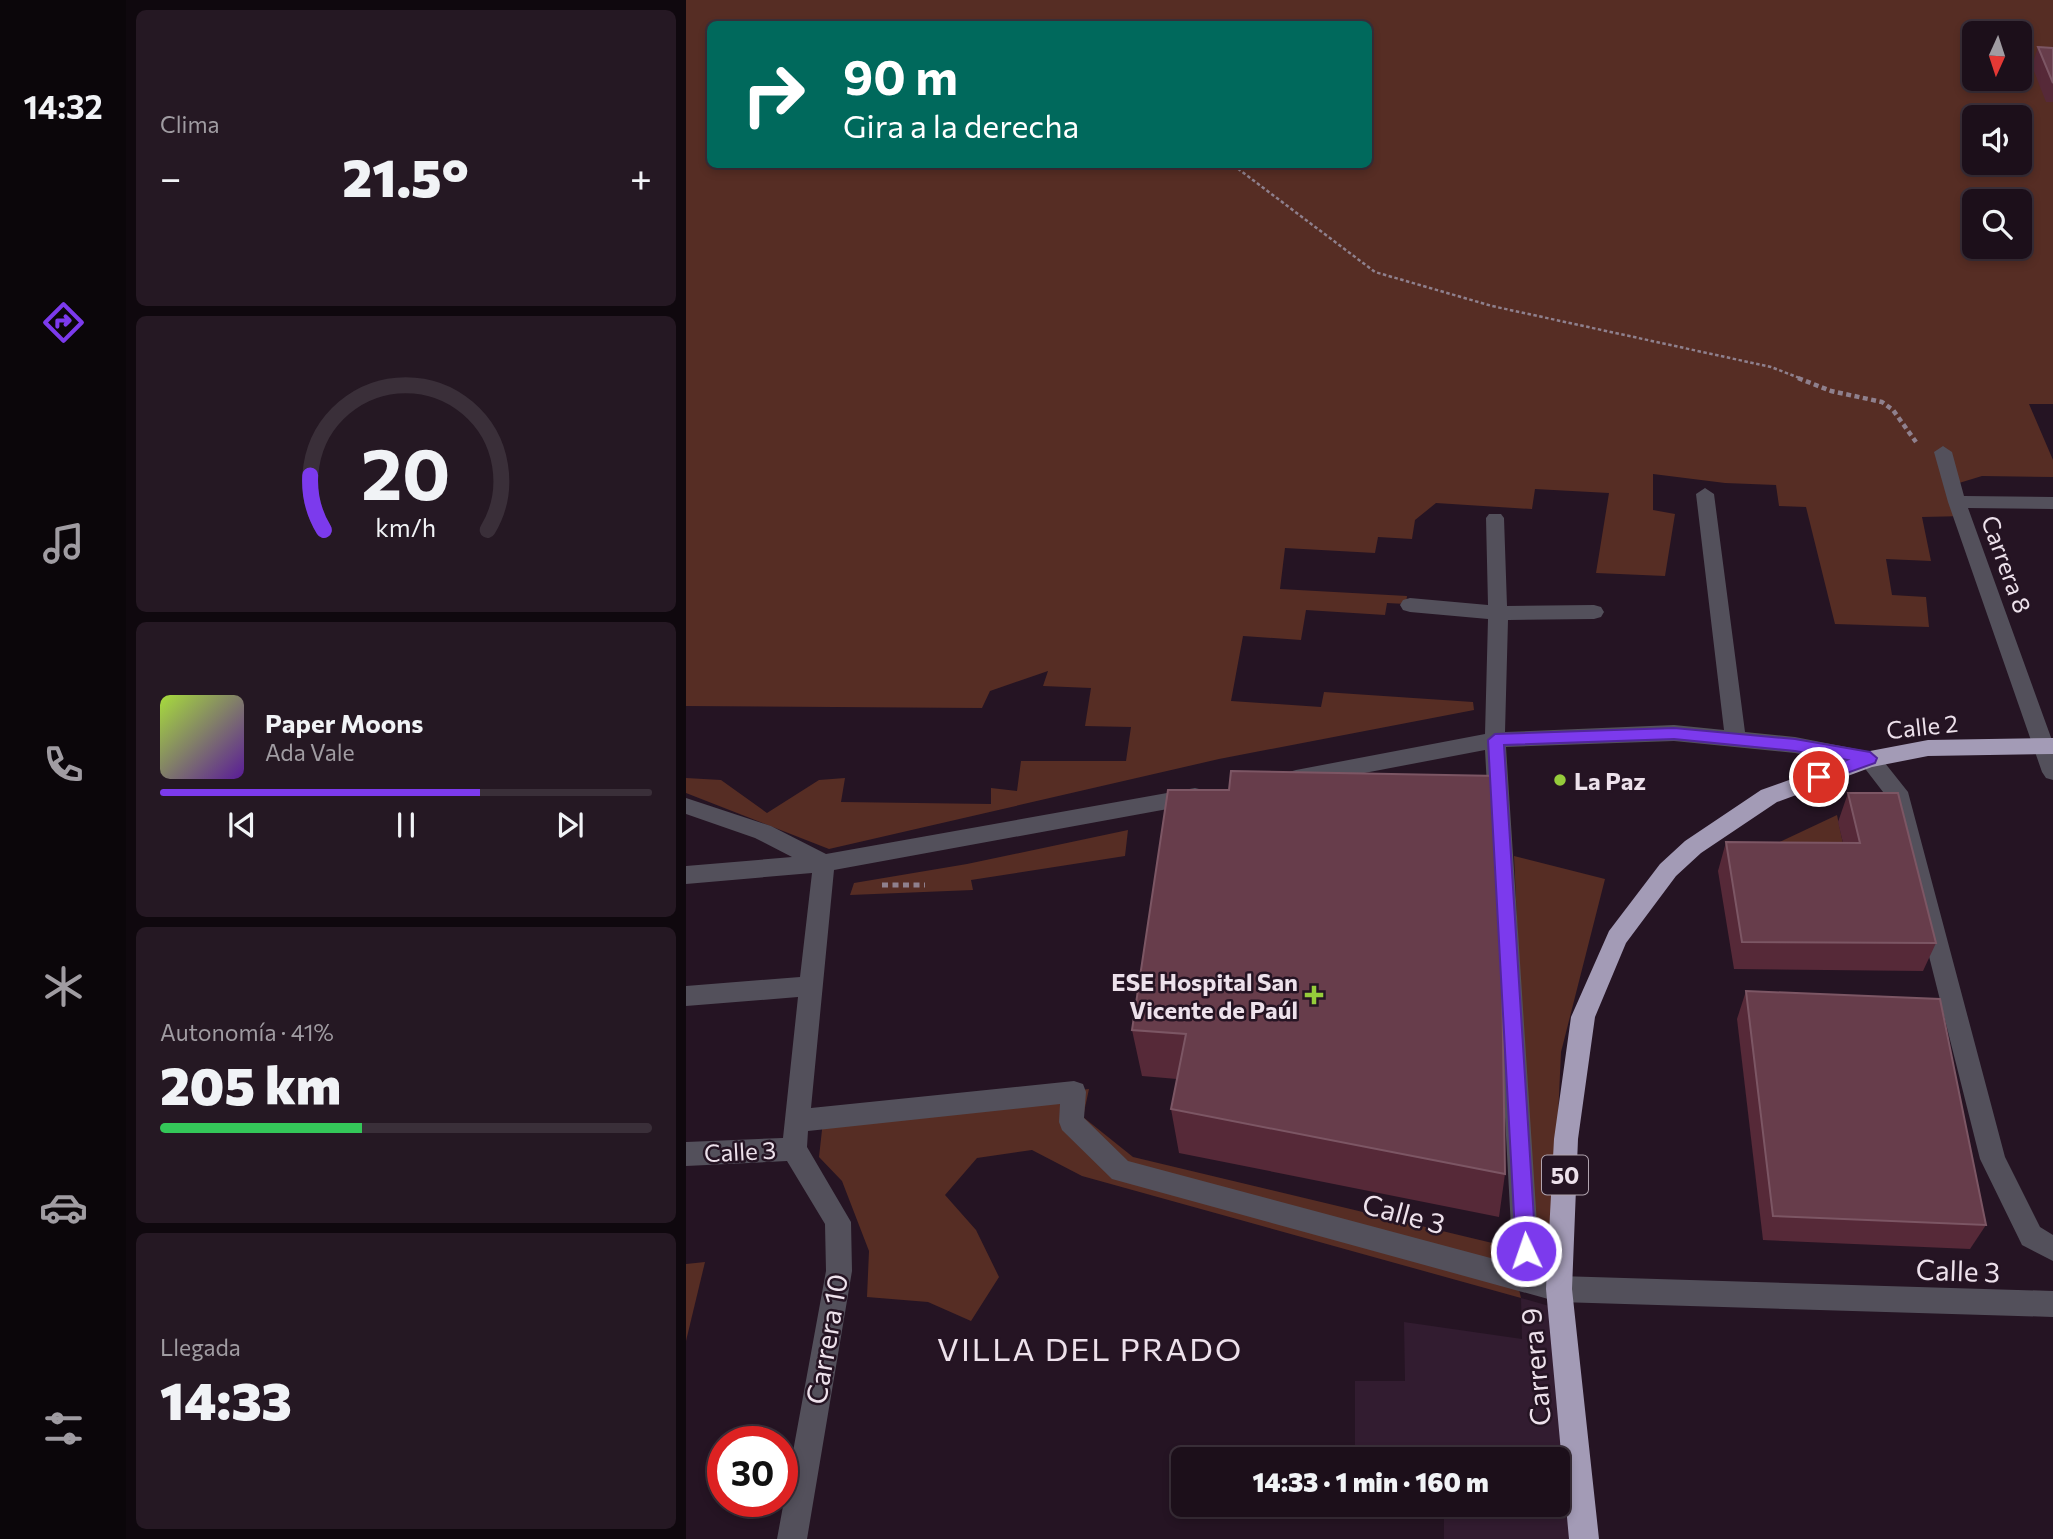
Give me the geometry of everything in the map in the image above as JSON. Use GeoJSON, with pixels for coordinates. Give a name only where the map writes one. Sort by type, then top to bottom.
{"type":"FeatureCollection","features":[{"type":"Feature","properties":{"kind":"highway","name":"Calle 2"},"geometry":{"type":"LineString","coordinates":[[1693,847],[1769,796],[1870,758],[1928,748],[2048,746]]}},
{"type":"Feature","properties":{"kind":"highway","name":"Carrera 9"},"geometry":{"type":"LineString","coordinates":[[1584,1539],[1559,1289],[1566,1139],[1583,1017],[1617,938],[1668,870],[1693,847]]}},
{"type":"Feature","properties":{"kind":"street","name":"Carrera 8"},"geometry":{"type":"LineString","coordinates":[[1943,452],[1957,502],[2048,746],[2053,772]]}},
{"type":"Feature","properties":{"kind":"street"},"geometry":{"type":"LineString","coordinates":[[1704,494],[1735,738]]}},
{"type":"Feature","properties":{"kind":"street"},"geometry":{"type":"LineString","coordinates":[[1957,502],[2053,503]]}},
{"type":"Feature","properties":{"kind":"street"},"geometry":{"type":"LineString","coordinates":[[1495,518],[1498,613],[1495,740],[1527,1278]]}},
{"type":"Feature","properties":{"kind":"street"},"geometry":{"type":"LineString","coordinates":[[1410,605],[1498,613],[1594,612]]}},
{"type":"Feature","properties":{"kind":"street"},"geometry":{"type":"LineString","coordinates":[[1274,782],[1495,740],[1674,733],[1735,738],[1870,758],[1900,798],[1993,1159],[2031,1236],[2053,1249]]}},
{"type":"Feature","properties":{"kind":"street"},"geometry":{"type":"LineString","coordinates":[[686,875],[824,863],[1219,792]]}},
{"type":"Feature","properties":{"kind":"street"},"geometry":{"type":"LineString","coordinates":[[686,806],[763,832],[824,863]]}},
{"type":"Feature","properties":{"kind":"street"},"geometry":{"type":"LineString","coordinates":[[794,1149],[824,863]]}},
{"type":"Feature","properties":{"kind":"street"},"geometry":{"type":"LineString","coordinates":[[686,996],[811,986]]}},
{"type":"Feature","properties":{"kind":"street","name":"Calle 3"},"geometry":{"type":"LineString","coordinates":[[795,1122],[1074,1092],[1071,1122],[1121,1171],[1527,1278],[1559,1289],[2053,1304]]}},
{"type":"Feature","properties":{"kind":"street","name":"Calle 3"},"geometry":{"type":"LineString","coordinates":[[686,1154],[794,1149]]}},
{"type":"Feature","properties":{"kind":"street","name":"Carrera 10"},"geometry":{"type":"LineString","coordinates":[[792,1539],[839,1271],[838,1222],[794,1149]]}},
{"type":"Feature","properties":{"kind":"path"},"geometry":{"type":"LineString","coordinates":[[1237,168],[1375,272],[1492,306],[1771,367],[1830,391],[1882,402],[1893,410],[1912,440],[1943,452]]}},
{"type":"Feature","properties":{"kind":"shaded area"},"geometry":{"type":"Polygon","coordinates":[[[686,0],[2053,0],[2053,404],[2029,404],[2053,460],[2053,477],[1982,476],[1959,483],[1966,516],[1922,517],[1931,561],[1886,559],[1892,595],[1926,597],[1929,627],[1835,624],[1806,507],[1779,506],[1776,485],[1725,483],[1653,474],[1653,510],[1675,514],[1665,576],[1596,573],[1609,493],[1535,489],[1532,509],[1436,503],[1415,520],[1412,539],[1378,537],[1375,553],[1285,548],[1280,589],[1407,596],[1406,604],[1387,603],[1385,615],[1306,610],[1301,640],[1243,636],[1231,701],[1321,707],[1324,692],[1473,702],[1474,710],[1219,759],[829,849],[686,793],[686,778],[721,780],[767,813],[819,780],[845,778],[841,802],[991,804],[991,788],[1017,791],[1021,761],[1126,761],[1131,727],[1085,726],[1091,688],[1043,686],[1048,671],[990,691],[982,708],[686,706],[686,0]]]}},
{"type":"Feature","properties":{"kind":"shaded area"},"geometry":{"type":"Polygon","coordinates":[[[1837,815],[1849,872],[1718,871],[1837,815]]]}},
{"type":"Feature","properties":{"kind":"shaded area"},"geometry":{"type":"Polygon","coordinates":[[[1128,830],[1125,856],[971,880],[973,890],[850,895],[854,883],[967,864],[1128,830]]]}},
{"type":"Feature","properties":{"kind":"shaded area"},"geometry":{"type":"Polygon","coordinates":[[[1514,856],[1605,879],[1561,1052],[1551,1271],[1533,1268],[1514,856]]]}},
{"type":"Feature","properties":{"kind":"shaded area"},"geometry":{"type":"Polygon","coordinates":[[[1089,1089],[1083,1117],[1133,1157],[1509,1247],[1521,1298],[1082,1176],[1032,1150],[977,1158],[945,1195],[976,1230],[999,1277],[971,1321],[928,1302],[867,1297],[869,1251],[842,1181],[819,1157],[823,1121],[1089,1089]]]}},
{"type":"Feature","properties":{"kind":"shaded area"},"geometry":{"type":"Polygon","coordinates":[[[705,1262],[686,1341],[686,1264],[705,1262]]]}},
{"type":"Feature","properties":{"kind":"shaded area"},"geometry":{"type":"Polygon","coordinates":[[[1521,1298],[1570,1312],[1570,1447],[1355,1447],[1355,1381],[1405,1381],[1404,1322],[1522,1339],[1521,1298]]]}},
{"type":"Feature","properties":{"kind":"shaded area"},"geometry":{"type":"Polygon","coordinates":[[[1444,1517],[1570,1517],[1570,1539],[1444,1539],[1444,1517]]]}},
{"type":"Feature","properties":{"kind":"building"},"geometry":{"type":"Polygon","coordinates":[[[2038,47],[2053,48],[2053,83],[2038,47]]]}},
{"type":"Feature","properties":{"kind":"building","name":"ESE Hospital San Vicente de Paúl"},"geometry":{"type":"Polygon","coordinates":[[[1231,771],[1499,776],[1505,1174],[1171,1109],[1186,1034],[1132,1030],[1168,790],[1229,790],[1231,771]]]}},
{"type":"Feature","properties":{"kind":"building"},"geometry":{"type":"Polygon","coordinates":[[[1848,793],[1898,793],[1936,943],[1742,942],[1726,842],[1860,843],[1848,793]]]}},
{"type":"Feature","properties":{"kind":"building"},"geometry":{"type":"Polygon","coordinates":[[[1746,991],[1940,999],[1986,1225],[1773,1216],[1746,991]]]}},
{"type":"Feature","properties":{"kind":"place","name":"La Paz"},"geometry":{"type":"Point","coordinates":[1560,780]}},
{"type":"Feature","properties":{"kind":"place","name":"ESE Hospital San Vicente de Paúl"},"geometry":{"type":"Point","coordinates":[1314,995]}},
{"type":"Feature","properties":{"kind":"district","name":"VILLA DEL PRADO"},"geometry":{"type":"Point","coordinates":[1090,1348]}},
{"type":"Feature","properties":{"kind":"route"},"geometry":{"type":"LineString","coordinates":[[1526,1251],[1495,740],[1674,733],[1795,745],[1870,758],[1819,777]]}}]}
